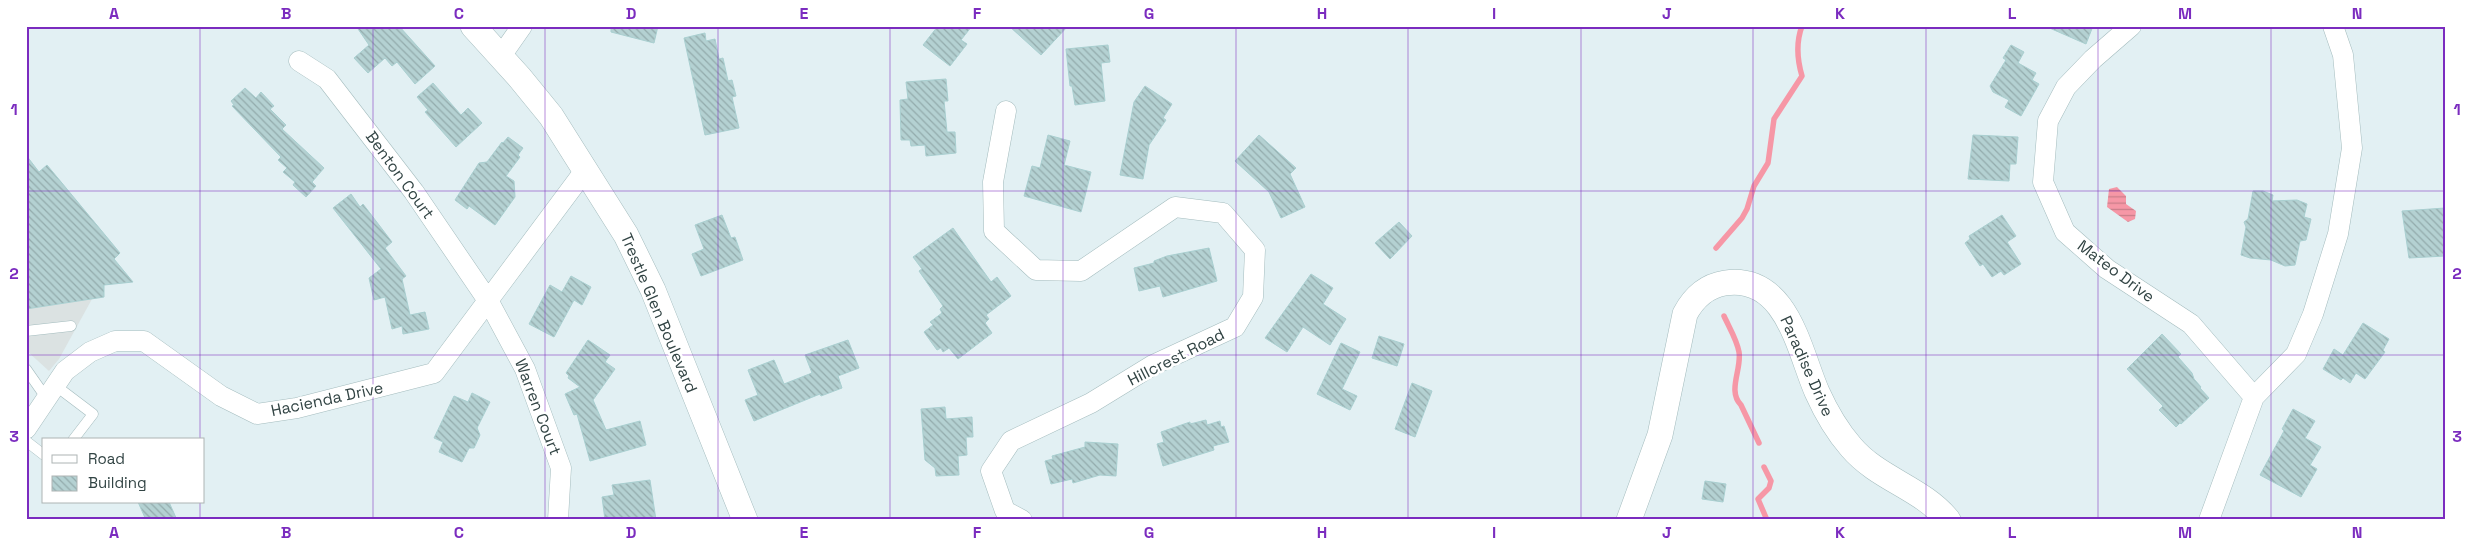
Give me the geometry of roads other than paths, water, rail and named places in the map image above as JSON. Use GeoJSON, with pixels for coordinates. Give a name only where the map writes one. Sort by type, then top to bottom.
{"type":"FeatureCollection","features":[{"type":"Feature","properties":{"kind":"street","name":"Trestle Glen Boulevard"},"geometry":{"type":"LineString","coordinates":[[473,26],[536,96],[586,169],[626,235],[645,272],[744,520]]}},
{"type":"Feature","properties":{"kind":"street"},"geometry":{"type":"LineString","coordinates":[[500,56],[522,26]]}},
{"type":"Feature","properties":{"kind":"street","name":"Mateo Drive"},"geometry":{"type":"LineString","coordinates":[[2131,26],[2093,59],[2066,87],[2048,121],[2044,182],[2065,232],[2107,269],[2191,324],[2254,397]]}},
{"type":"Feature","properties":{"kind":"street"},"geometry":{"type":"LineString","coordinates":[[2209,520],[2254,397],[2296,354],[2313,314],[2338,234],[2352,148],[2343,55],[2333,26]]}},
{"type":"Feature","properties":{"kind":"street","name":"Benton Court"},"geometry":{"type":"LineString","coordinates":[[299,61],[327,79],[414,192],[489,302]]}},
{"type":"Feature","properties":{"kind":"street","name":"Hillcrest Road"},"geometry":{"type":"LineString","coordinates":[[1006,111],[993,182],[994,231],[1036,270],[1081,271],[1175,207],[1222,213],[1255,250],[1253,297],[1235,327],[1153,365],[1091,403],[1011,441],[991,471],[1005,511],[1022,520]]}},
{"type":"Feature","properties":{"kind":"street","name":"Hacienda Drive"},"geometry":{"type":"LineString","coordinates":[[26,429],[66,371],[90,352],[115,341],[144,341],[220,396],[257,414],[297,408],[434,373],[489,302],[586,169]]}},
{"type":"Feature","properties":{"kind":"street","name":"Paradise Drive"},"geometry":{"type":"LineString","coordinates":[[1629,520],[1660,435],[1685,314],[1695,298],[1703,291],[1712,286],[1731,282],[1757,287],[1766,292],[1780,306],[1793,329],[1828,416],[1859,457],[1883,475],[1930,503],[1948,520]]}},
{"type":"Feature","properties":{"kind":"street","name":"Warren Court"},"geometry":{"type":"LineString","coordinates":[[489,302],[525,370],[561,468],[558,520]]}},
{"type":"Feature","properties":{"kind":"lane"},"geometry":{"type":"LineString","coordinates":[[26,331],[71,326]]}},
{"type":"Feature","properties":{"kind":"lane"},"geometry":{"type":"LineString","coordinates":[[26,369],[52,393],[93,414],[75,438]]}},
{"type":"Feature","properties":{"kind":"lane"},"geometry":{"type":"LineString","coordinates":[[26,442],[42,454]]}},
{"type":"Feature","properties":{"kind":"waterway"},"geometry":{"type":"LineString","coordinates":[[1716,248],[1742,218],[1747,209],[1754,186],[1768,163],[1774,119],[1802,76],[1798,51],[1802,26]]}},
{"type":"Feature","properties":{"kind":"waterway"},"geometry":{"type":"LineString","coordinates":[[1724,316],[1735,338],[1739,352],[1735,393],[1759,443]]}},
{"type":"Feature","properties":{"kind":"waterway"},"geometry":{"type":"LineString","coordinates":[[1764,467],[1771,481],[1769,488],[1758,499],[1767,520]]}}]}
